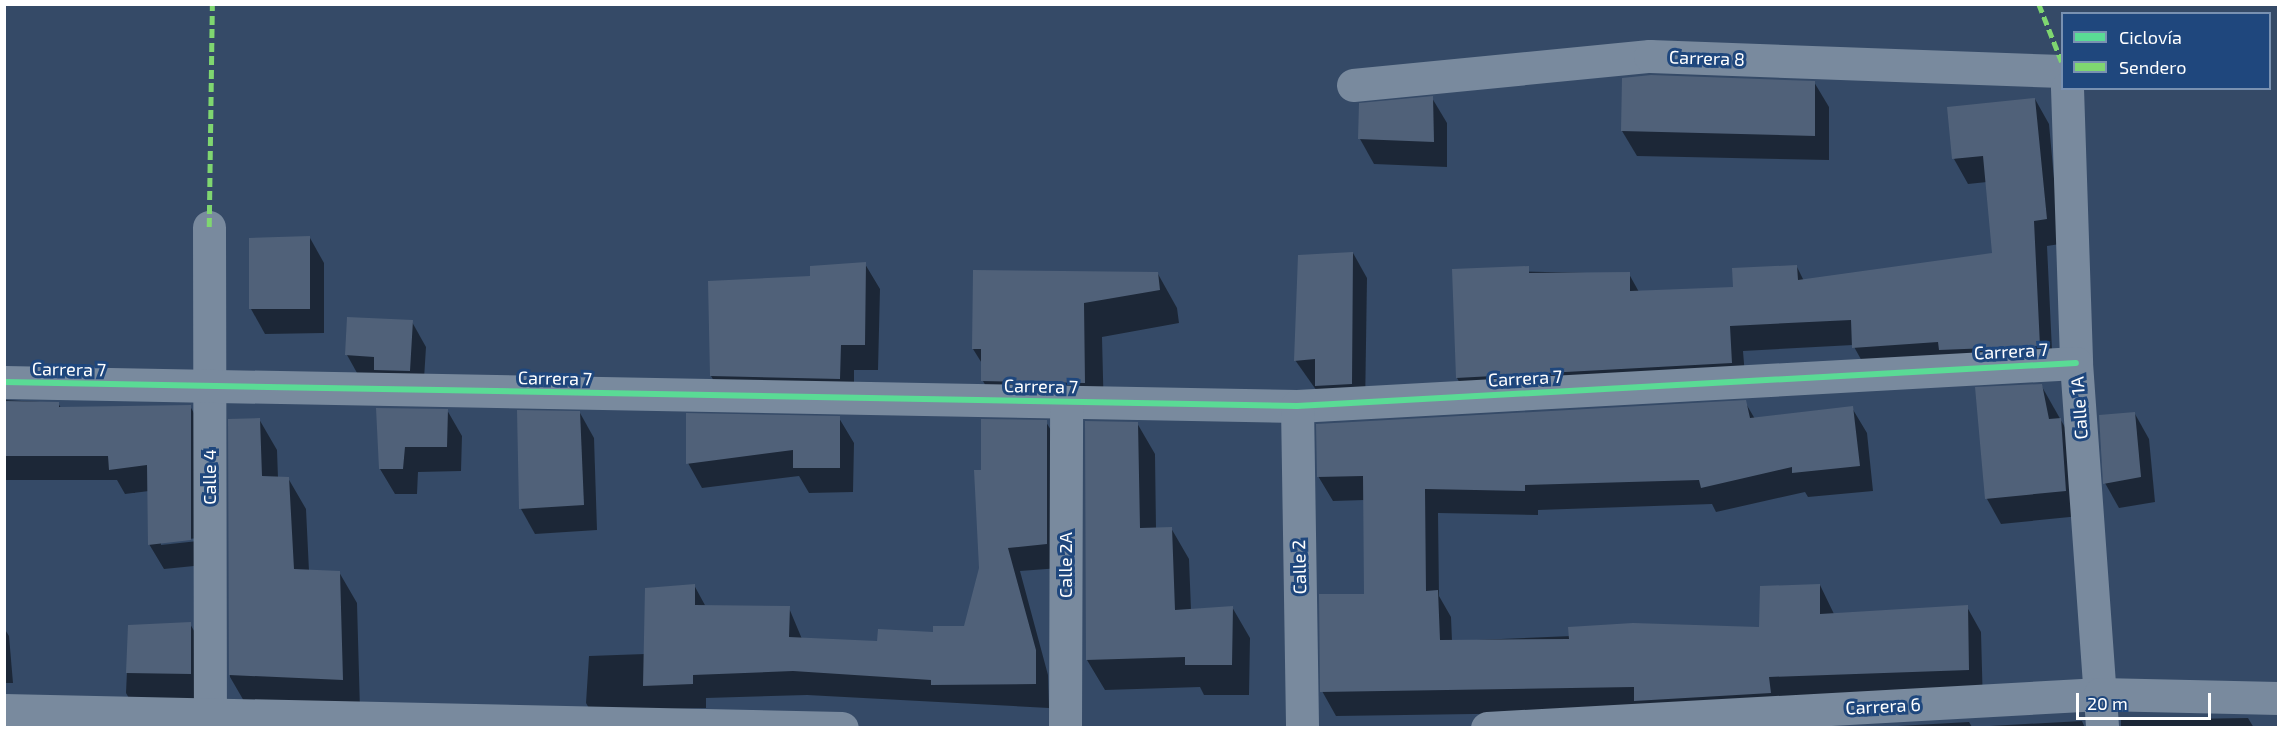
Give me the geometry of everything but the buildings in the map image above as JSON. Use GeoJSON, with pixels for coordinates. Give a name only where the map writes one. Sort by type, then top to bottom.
{"type":"FeatureCollection","features":[{"type":"Feature","properties":{"kind":"street","name":"Carrera 8"},"geometry":{"type":"LineString","coordinates":[[1353,85],[1650,56],[2061,71]]}},
{"type":"Feature","properties":{"kind":"street","name":"Calle 1A"},"geometry":{"type":"LineString","coordinates":[[2067,90],[2076,363],[2102,728]]}},
{"type":"Feature","properties":{"kind":"street","name":"Calle 4"},"geometry":{"type":"LineString","coordinates":[[209,227],[210,721]]}},
{"type":"Feature","properties":{"kind":"street","name":"Carrera 7"},"geometry":{"type":"LineString","coordinates":[[4,382],[1297,406],[2076,363]]}},
{"type":"Feature","properties":{"kind":"street","name":"Calle 2A"},"geometry":{"type":"LineString","coordinates":[[1065,728],[1066,402]]}},
{"type":"Feature","properties":{"kind":"street","name":"Calle 2"},"geometry":{"type":"LineString","coordinates":[[1297,406],[1302,728]]}},
{"type":"Feature","properties":{"kind":"street","name":"Carrera 6"},"geometry":{"type":"LineString","coordinates":[[1487,728],[2100,694],[2278,698]]}},
{"type":"Feature","properties":{"kind":"street"},"geometry":{"type":"LineString","coordinates":[[4,710],[210,721],[842,728]]}},
{"type":"Feature","properties":{"kind":"marked path"},"geometry":{"type":"LineString","coordinates":[[209,227],[212,4]]}},
{"type":"Feature","properties":{"kind":"marked path"},"geometry":{"type":"LineString","coordinates":[[2039,4],[2061,59]]}},
{"type":"Feature","properties":{"kind":"cycle path"},"geometry":{"type":"LineString","coordinates":[[4,382],[1297,406],[2076,363]]}}]}
